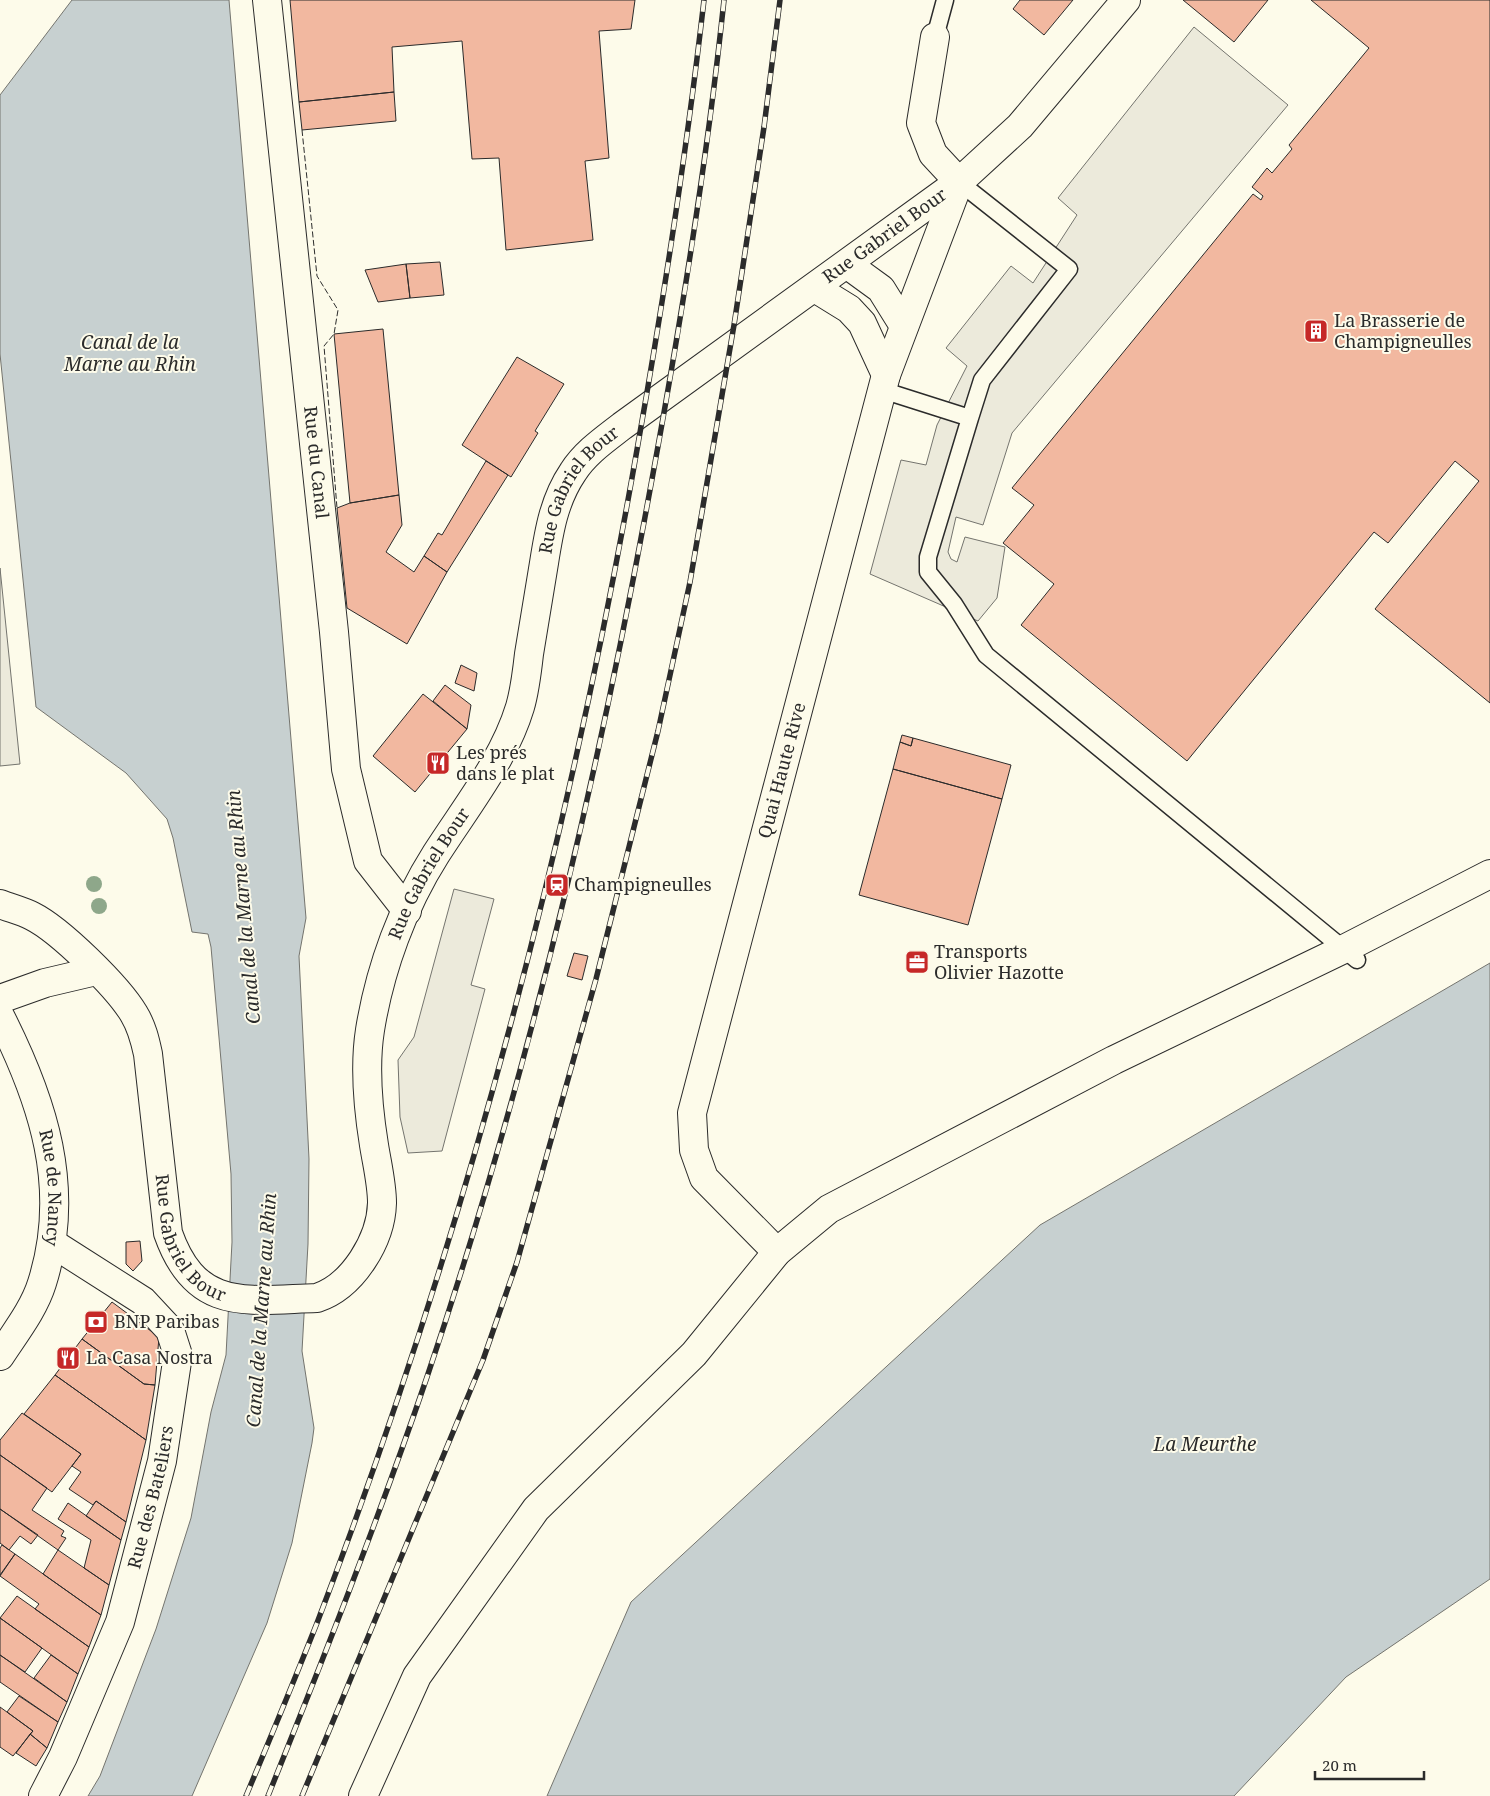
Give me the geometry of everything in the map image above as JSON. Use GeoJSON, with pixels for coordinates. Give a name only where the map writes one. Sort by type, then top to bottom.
{"type":"FeatureCollection","features":[{"type":"Feature","properties":{"kind":"street","name":"Rue du Canal"},"geometry":{"type":"LineString","coordinates":[[267,0],[332,612],[346,769],[368,861],[407,911]]}},
{"type":"Feature","properties":{"kind":"street","name":"Rue Gabriel Bour"},"geometry":{"type":"LineString","coordinates":[[0,904],[31,915],[55,930],[127,1004],[144,1038],[168,1233],[184,1267],[199,1284],[218,1295],[236,1298],[317,1298],[329,1294],[338,1287],[362,1259],[378,1228],[382,1203],[370,1119],[368,1050],[372,1021],[387,961],[407,911],[435,856],[494,764],[512,727],[525,683],[548,535],[554,510],[572,472],[594,448],[615,432],[848,265],[959,182],[1020,126],[1126,0]]}},
{"type":"Feature","properties":{"kind":"street"},"geometry":{"type":"LineString","coordinates":[[936,37],[921,123],[933,154],[959,182]]}},
{"type":"Feature","properties":{"kind":"street","name":"Quai Haute Rive"},"geometry":{"type":"LineString","coordinates":[[777,1252],[704,1178],[694,1150],[692,1113],[884,382],[959,182]]}},
{"type":"Feature","properties":{"kind":"street"},"geometry":{"type":"LineString","coordinates":[[848,265],[881,289],[904,326]]}},
{"type":"Feature","properties":{"kind":"street"},"geometry":{"type":"LineString","coordinates":[[815,288],[849,309],[862,323],[884,382]]}},
{"type":"Feature","properties":{"kind":"street"},"geometry":{"type":"LineString","coordinates":[[363,1796],[417,1676],[536,1509],[694,1354],[777,1252],[829,1209],[1114,1060],[1350,954],[1490,874]]}},
{"type":"Feature","properties":{"kind":"street"},"geometry":{"type":"LineString","coordinates":[[0,999],[45,983],[96,971]]}},
{"type":"Feature","properties":{"kind":"street","name":"Rue de Nancy"},"geometry":{"type":"LineString","coordinates":[[0,1016],[19,1054],[48,1137],[55,1203],[52,1243],[42,1284],[35,1300],[0,1356]]}},
{"type":"Feature","properties":{"kind":"street","name":"Rue des Bateliers"},"geometry":{"type":"LineString","coordinates":[[43,1796],[63,1757],[120,1622],[162,1461],[178,1355],[170,1330],[143,1300],[52,1243]]}},
{"type":"Feature","properties":{"kind":"lane"},"geometry":{"type":"LineString","coordinates":[[936,37],[945,0]]}},
{"type":"Feature","properties":{"kind":"lane"},"geometry":{"type":"LineString","coordinates":[[959,182],[1069,269],[982,380],[928,557],[928,572],[954,604],[986,655],[1350,954]]}},
{"type":"Feature","properties":{"kind":"lane"},"geometry":{"type":"LineString","coordinates":[[884,382],[970,418]]}},
{"type":"Feature","properties":{"kind":"shaded area"},"geometry":{"type":"Polygon","coordinates":[[[1194,27],[1288,105],[1012,433],[983,525],[956,517],[948,552],[951,559],[957,562],[965,537],[1005,547],[997,598],[978,621],[870,574],[901,460],[926,465],[937,425],[967,366],[946,348],[1011,266],[1033,283],[1077,215],[1058,198],[1194,27]]]}},
{"type":"Feature","properties":{"kind":"shaded area"},"geometry":{"type":"Polygon","coordinates":[[[0,568],[20,764],[0,766],[0,568]]]}},
{"type":"Feature","properties":{"kind":"shaded area"},"geometry":{"type":"Polygon","coordinates":[[[454,889],[494,899],[471,985],[485,989],[442,1151],[408,1153],[400,1117],[398,1060],[414,1037],[454,889]]]}},
{"type":"Feature","properties":{"kind":"water","name":"Canal de la Marne au Rhin"},"geometry":{"type":"Polygon","coordinates":[[[72,0],[229,0],[306,918],[299,956],[309,1159],[308,1244],[302,1351],[314,1428],[292,1543],[267,1623],[192,1796],[88,1796],[100,1776],[156,1629],[191,1518],[211,1412],[226,1355],[232,1242],[231,1174],[211,947],[208,934],[192,932],[173,838],[167,819],[126,773],[36,707],[0,354],[0,95],[72,0]]]}},
{"type":"Feature","properties":{"kind":"water","name":"La Meurthe"},"geometry":{"type":"Polygon","coordinates":[[[1490,963],[1490,1579],[1346,1677],[1234,1796],[547,1796],[631,1602],[1040,1225],[1490,963]]]}},
{"type":"Feature","properties":{"kind":"building"},"geometry":{"type":"Polygon","coordinates":[[[290,0],[635,0],[631,29],[599,31],[609,158],[585,161],[593,240],[506,250],[499,158],[472,159],[462,41],[392,47],[394,92],[299,102],[290,0]]]}},
{"type":"Feature","properties":{"kind":"building"},"geometry":{"type":"Polygon","coordinates":[[[1020,0],[1073,0],[1044,35],[1013,9],[1020,0]]]}},
{"type":"Feature","properties":{"kind":"building"},"geometry":{"type":"Polygon","coordinates":[[[1183,0],[1268,0],[1234,42],[1183,0]]]}},
{"type":"Feature","properties":{"kind":"building","name":"La Brasserie de Champigneulles"},"geometry":{"type":"Polygon","coordinates":[[[1311,0],[1490,0],[1490,703],[1375,609],[1479,481],[1455,461],[1388,543],[1374,532],[1187,761],[1021,625],[1054,584],[1003,543],[1034,505],[1012,488],[1253,194],[1261,200],[1263,196],[1252,187],[1267,168],[1272,173],[1292,149],[1289,145],[1369,48],[1311,0]]]}},
{"type":"Feature","properties":{"kind":"building"},"geometry":{"type":"Polygon","coordinates":[[[394,92],[396,121],[302,130],[299,102],[394,92]]]}},
{"type":"Feature","properties":{"kind":"building"},"geometry":{"type":"Polygon","coordinates":[[[440,262],[444,295],[410,298],[406,264],[440,262]]]}},
{"type":"Feature","properties":{"kind":"building"},"geometry":{"type":"Polygon","coordinates":[[[406,264],[410,298],[378,302],[365,270],[406,264]]]}},
{"type":"Feature","properties":{"kind":"building"},"geometry":{"type":"Polygon","coordinates":[[[383,329],[399,495],[350,503],[334,334],[383,329]]]}},
{"type":"Feature","properties":{"kind":"building"},"geometry":{"type":"Polygon","coordinates":[[[517,357],[564,384],[535,431],[538,433],[511,477],[462,445],[517,357]]]}},
{"type":"Feature","properties":{"kind":"building"},"geometry":{"type":"Polygon","coordinates":[[[486,461],[508,475],[447,572],[424,556],[438,533],[442,535],[486,461]]]}},
{"type":"Feature","properties":{"kind":"building"},"geometry":{"type":"Polygon","coordinates":[[[399,495],[402,525],[386,552],[414,572],[424,556],[447,572],[407,644],[347,608],[337,508],[350,503],[399,495]]]}},
{"type":"Feature","properties":{"kind":"building"},"geometry":{"type":"Polygon","coordinates":[[[461,665],[477,673],[474,691],[455,683],[461,665]]]}},
{"type":"Feature","properties":{"kind":"building"},"geometry":{"type":"Polygon","coordinates":[[[445,685],[471,705],[467,729],[433,701],[445,685]]]}},
{"type":"Feature","properties":{"kind":"building"},"geometry":{"type":"Polygon","coordinates":[[[423,694],[467,729],[415,792],[373,756],[423,694]]]}},
{"type":"Feature","properties":{"kind":"building"},"geometry":{"type":"Polygon","coordinates":[[[902,735],[913,738],[911,746],[900,742],[902,735]]]}},
{"type":"Feature","properties":{"kind":"building"},"geometry":{"type":"Polygon","coordinates":[[[913,738],[1011,765],[1002,799],[893,769],[900,742],[911,746],[913,738]]]}},
{"type":"Feature","properties":{"kind":"building"},"geometry":{"type":"Polygon","coordinates":[[[893,769],[1002,799],[968,925],[859,895],[893,769]]]}},
{"type":"Feature","properties":{"kind":"building"},"geometry":{"type":"Polygon","coordinates":[[[574,953],[588,956],[582,980],[567,976],[574,953]]]}},
{"type":"Feature","properties":{"kind":"building"},"geometry":{"type":"Polygon","coordinates":[[[140,1241],[142,1261],[133,1271],[126,1264],[126,1242],[140,1241]]]}},
{"type":"Feature","properties":{"kind":"building"},"geometry":{"type":"Polygon","coordinates":[[[112,1302],[159,1337],[155,1385],[144,1384],[82,1339],[112,1302]]]}},
{"type":"Feature","properties":{"kind":"building"},"geometry":{"type":"Polygon","coordinates":[[[82,1339],[144,1384],[155,1385],[146,1440],[55,1375],[82,1339]]]}},
{"type":"Feature","properties":{"kind":"building"},"geometry":{"type":"Polygon","coordinates":[[[55,1375],[146,1440],[126,1522],[96,1501],[93,1505],[69,1489],[81,1472],[72,1466],[81,1454],[24,1414],[55,1375]]]}},
{"type":"Feature","properties":{"kind":"building"},"geometry":{"type":"Polygon","coordinates":[[[22,1413],[81,1454],[52,1492],[0,1455],[0,1440],[22,1413]]]}},
{"type":"Feature","properties":{"kind":"building"},"geometry":{"type":"Polygon","coordinates":[[[0,1455],[47,1488],[32,1510],[64,1531],[61,1536],[66,1538],[58,1550],[0,1509],[0,1455]]]}},
{"type":"Feature","properties":{"kind":"building"},"geometry":{"type":"Polygon","coordinates":[[[96,1501],[126,1522],[121,1540],[86,1516],[96,1501]]]}},
{"type":"Feature","properties":{"kind":"building"},"geometry":{"type":"Polygon","coordinates":[[[68,1503],[121,1540],[109,1585],[84,1568],[91,1540],[58,1519],[68,1503]]]}},
{"type":"Feature","properties":{"kind":"building"},"geometry":{"type":"Polygon","coordinates":[[[0,1509],[38,1535],[31,1544],[20,1536],[9,1550],[0,1543],[0,1509]]]}},
{"type":"Feature","properties":{"kind":"building"},"geometry":{"type":"Polygon","coordinates":[[[2,1545],[15,1554],[0,1575],[0,1548],[2,1545]]]}},
{"type":"Feature","properties":{"kind":"building"},"geometry":{"type":"Polygon","coordinates":[[[58,1550],[109,1585],[101,1615],[43,1574],[58,1550]]]}},
{"type":"Feature","properties":{"kind":"building"},"geometry":{"type":"Polygon","coordinates":[[[15,1554],[101,1615],[89,1647],[35,1609],[39,1604],[0,1576],[15,1554]]]}},
{"type":"Feature","properties":{"kind":"building"},"geometry":{"type":"Polygon","coordinates":[[[17,1596],[89,1647],[78,1674],[0,1618],[17,1596]]]}},
{"type":"Feature","properties":{"kind":"building"},"geometry":{"type":"Polygon","coordinates":[[[0,1618],[42,1648],[25,1672],[0,1655],[0,1618]]]}},
{"type":"Feature","properties":{"kind":"building"},"geometry":{"type":"Polygon","coordinates":[[[0,1655],[67,1702],[58,1722],[0,1682],[0,1655]]]}},
{"type":"Feature","properties":{"kind":"building"},"geometry":{"type":"Polygon","coordinates":[[[51,1655],[78,1674],[67,1702],[34,1678],[51,1655]]]}},
{"type":"Feature","properties":{"kind":"building"},"geometry":{"type":"Polygon","coordinates":[[[19,1696],[58,1722],[47,1748],[30,1734],[33,1731],[7,1712],[19,1696]]]}},
{"type":"Feature","properties":{"kind":"building"},"geometry":{"type":"Polygon","coordinates":[[[0,1707],[33,1731],[13,1756],[0,1747],[0,1707]]]}},
{"type":"Feature","properties":{"kind":"building"},"geometry":{"type":"Polygon","coordinates":[[[30,1734],[47,1748],[36,1766],[16,1753],[30,1734]]]}},
{"type":"Feature","properties":{"kind":"railway"},"geometry":{"type":"LineString","coordinates":[[246,1796],[317,1623],[370,1479],[419,1335],[464,1189],[506,1041],[544,893],[579,744],[638,444],[674,223],[704,0]]}},
{"type":"Feature","properties":{"kind":"railway"},"geometry":{"type":"LineString","coordinates":[[268,1796],[390,1482],[427,1377],[494,1165],[551,951],[602,735],[657,453],[700,195],[724,0]]}},
{"type":"Feature","properties":{"kind":"railway"},"geometry":{"type":"LineString","coordinates":[[302,1796],[483,1360],[517,1262],[596,979],[658,731],[690,582],[734,325],[764,127],[780,0]]}},
{"type":"Feature","properties":{"kind":"fence"},"geometry":{"type":"LineString","coordinates":[[302,130],[317,276],[338,310],[334,334],[324,346],[337,508]]}},
{"type":"Feature","properties":{"kind":"place","name":"La Brasserie de Champigneulles"},"geometry":{"type":"Point","coordinates":[1316,331]}},
{"type":"Feature","properties":{"kind":"place","name":"Les prés dans le plat"},"geometry":{"type":"Point","coordinates":[438,763]}},
{"type":"Feature","properties":{"kind":"place","name":"Champigneulles"},"geometry":{"type":"Point","coordinates":[557,885]}},
{"type":"Feature","properties":{"kind":"place","name":"Transports Olivier Hazotte"},"geometry":{"type":"Point","coordinates":[917,962]}},
{"type":"Feature","properties":{"kind":"place","name":"BNP Paribas"},"geometry":{"type":"Point","coordinates":[96,1322]}},
{"type":"Feature","properties":{"kind":"place","name":"La Casa Nostra"},"geometry":{"type":"Point","coordinates":[68,1358]}}]}
